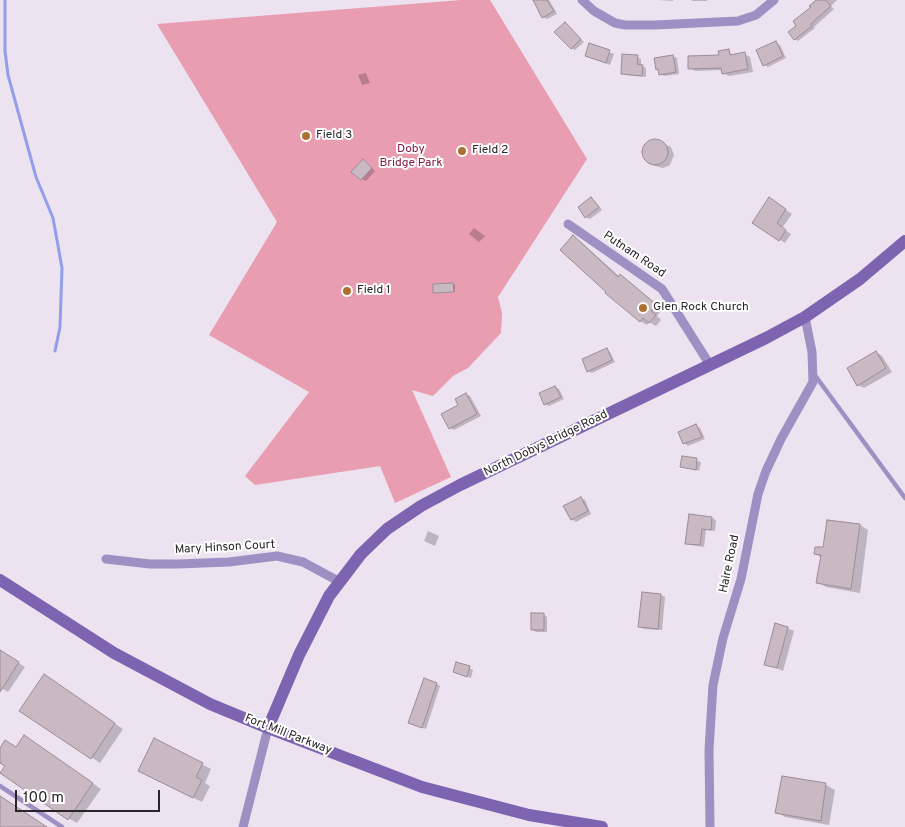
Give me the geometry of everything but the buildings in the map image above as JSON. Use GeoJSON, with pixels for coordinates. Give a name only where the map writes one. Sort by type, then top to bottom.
{"type":"FeatureCollection","features":[{"type":"Feature","properties":{"kind":"street"},"geometry":{"type":"LineString","coordinates":[[582,0],[594,11],[615,23],[655,25],[738,21],[756,14],[774,0]]}},
{"type":"Feature","properties":{"kind":"street","name":"Putnam Road"},"geometry":{"type":"LineString","coordinates":[[568,224],[662,289],[710,364]]}},
{"type":"Feature","properties":{"kind":"street","name":"North Dobys Bridge Road"},"geometry":{"type":"LineString","coordinates":[[268,728],[303,647],[330,596],[374,540],[388,529],[421,506],[460,485],[805,317],[860,279],[905,241]]}},
{"type":"Feature","properties":{"kind":"street","name":"Haire Road"},"geometry":{"type":"LineString","coordinates":[[710,827],[709,750],[713,685],[723,638],[741,579],[758,494],[781,439],[813,382],[809,332],[805,317]]}},
{"type":"Feature","properties":{"kind":"street","name":"Mary Hinson Court"},"geometry":{"type":"LineString","coordinates":[[106,559],[150,564],[179,564],[229,562],[277,556],[303,562],[340,582]]}},
{"type":"Feature","properties":{"kind":"street","name":"Fort Mill Parkway"},"geometry":{"type":"LineString","coordinates":[[0,580],[114,653],[210,704],[268,728],[422,787],[529,815],[602,827]]}},
{"type":"Feature","properties":{"kind":"street"},"geometry":{"type":"LineString","coordinates":[[243,827],[268,728]]}},
{"type":"Feature","properties":{"kind":"lane"},"geometry":{"type":"LineString","coordinates":[[812,370],[905,498]]}},
{"type":"Feature","properties":{"kind":"lane"},"geometry":{"type":"LineString","coordinates":[[0,786],[62,827]]}},
{"type":"Feature","properties":{"kind":"green space","name":"Doby Bridge Park"},"geometry":{"type":"Polygon","coordinates":[[[461,0],[490,0],[587,159],[498,297],[502,313],[501,333],[468,368],[453,376],[433,396],[412,390],[451,477],[395,503],[380,466],[255,485],[245,476],[309,392],[209,335],[277,222],[157,24],[461,0]]]}},
{"type":"Feature","properties":{"kind":"waterway"},"geometry":{"type":"LineString","coordinates":[[5,0],[5,51],[8,75],[36,177],[53,218],[62,268],[60,327],[55,351]]}},
{"type":"Feature","properties":{"kind":"place","name":"Field 3"},"geometry":{"type":"Point","coordinates":[306,136]}},
{"type":"Feature","properties":{"kind":"place","name":"Field 2"},"geometry":{"type":"Point","coordinates":[462,151]}},
{"type":"Feature","properties":{"kind":"place","name":"Field 1"},"geometry":{"type":"Point","coordinates":[347,291]}},
{"type":"Feature","properties":{"kind":"place","name":"Glen Rock Church"},"geometry":{"type":"Point","coordinates":[643,308]}}]}
